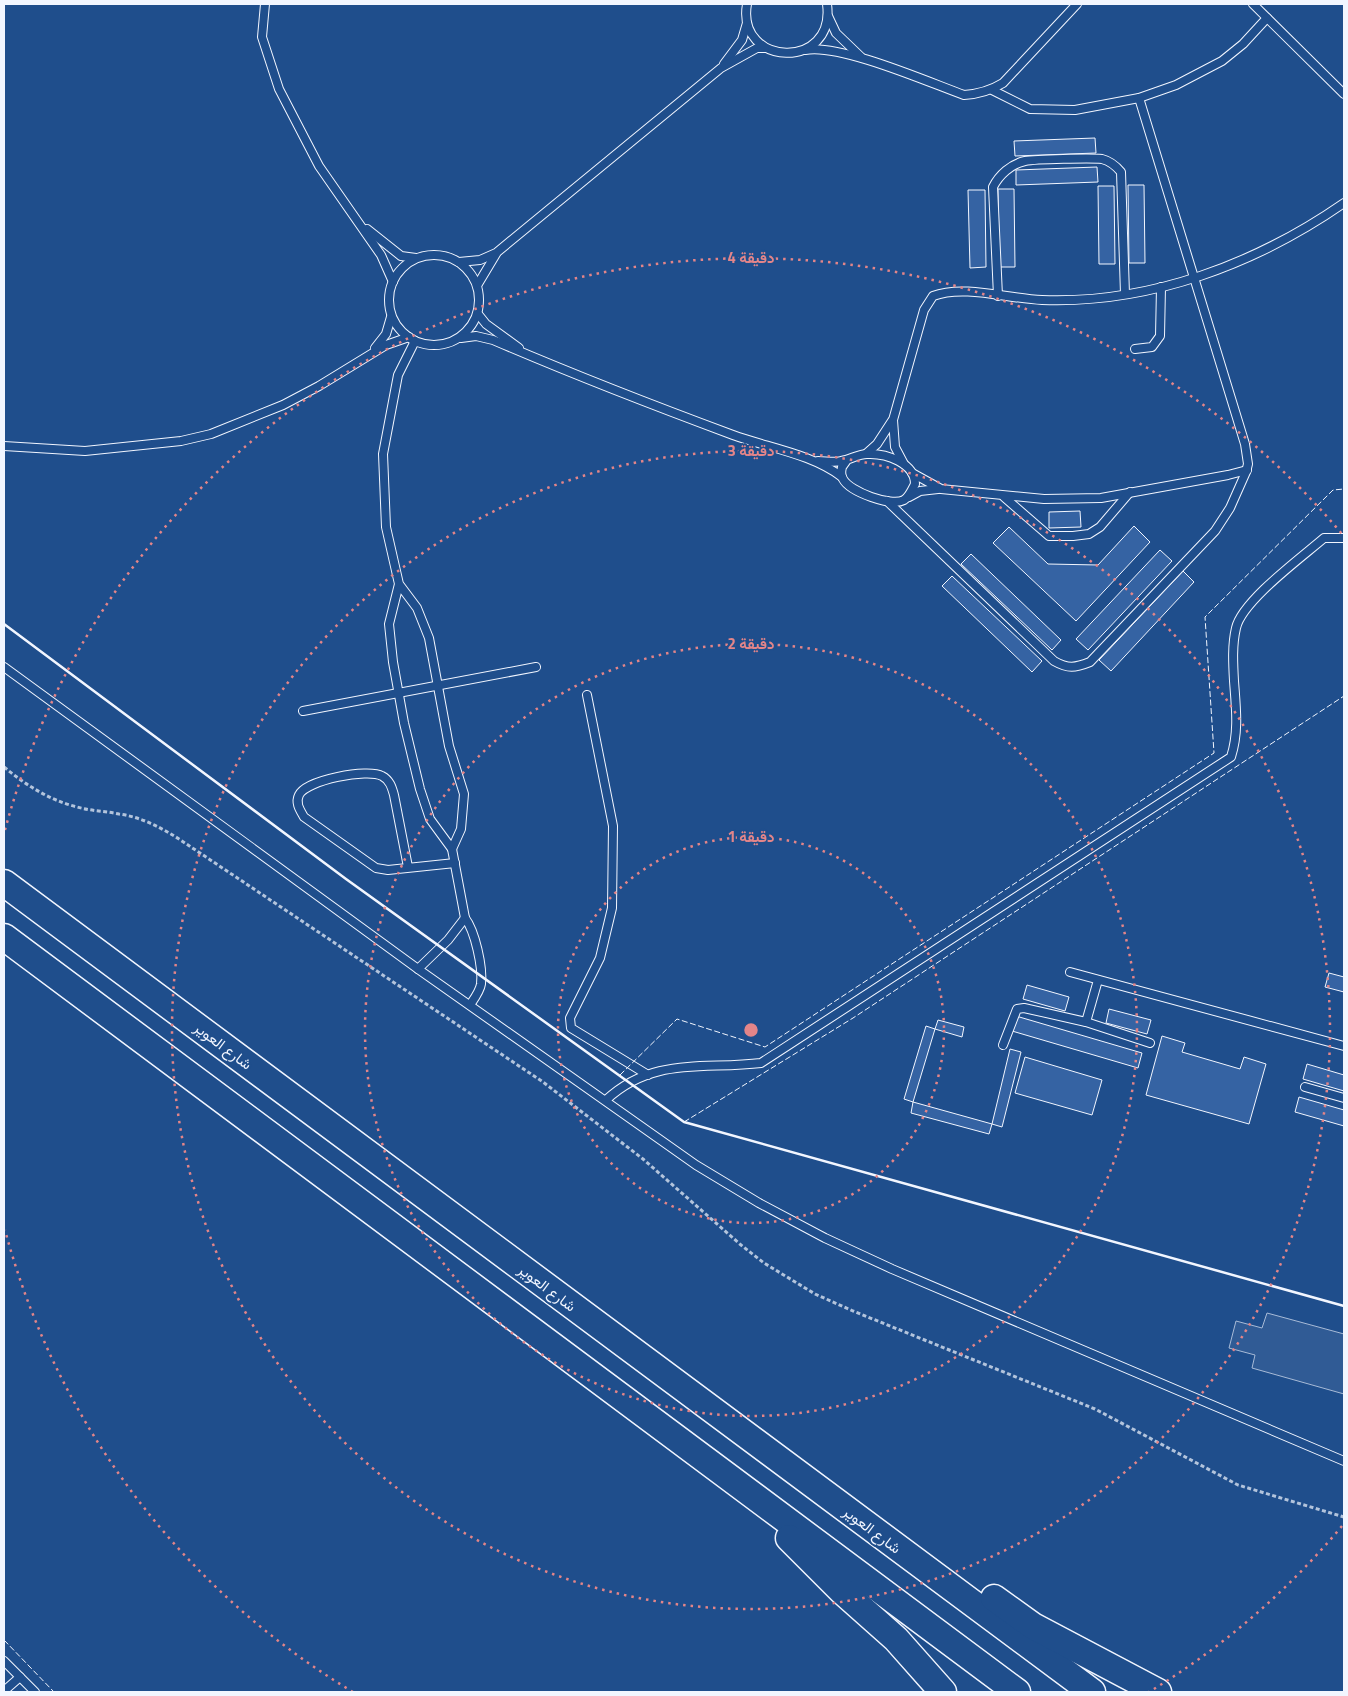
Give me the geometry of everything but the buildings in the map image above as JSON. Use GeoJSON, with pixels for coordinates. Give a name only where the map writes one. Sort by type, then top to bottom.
{"type":"FeatureCollection","features":[{"type":"Feature","properties":{"kind":"highway","name":"شارع العوير"},"geometry":{"type":"LineString","coordinates":[[4,883],[1092,1692]]}},
{"type":"Feature","properties":{"kind":"highway"},"geometry":{"type":"LineString","coordinates":[[4,937],[1017,1692]]}},
{"type":"Feature","properties":{"kind":"highway"},"geometry":{"type":"LineString","coordinates":[[775,1458],[848,1492],[1033,1626],[1158,1692]]}},
{"type":"Feature","properties":{"kind":"highway"},"geometry":{"type":"LineString","coordinates":[[737,1484],[842,1591],[896,1639],[943,1692]]}},
{"type":"Feature","properties":{"kind":"lane"},"geometry":{"type":"LineString","coordinates":[[265,4],[262,37],[279,89],[318,166],[381,255],[393,282]]}},
{"type":"Feature","properties":{"kind":"lane"},"geometry":{"type":"LineString","coordinates":[[721,68],[742,40],[747,23],[747,4]]}},
{"type":"Feature","properties":{"kind":"lane"},"geometry":{"type":"LineString","coordinates":[[827,4],[828,15],[836,33],[862,58]]}},
{"type":"Feature","properties":{"kind":"lane"},"geometry":{"type":"LineString","coordinates":[[459,262],[480,260],[496,253],[721,68],[758,48],[792,54],[805,50],[828,50],[862,58],[964,95],[992,90],[1002,83],[1029,57],[1077,4]]}},
{"type":"Feature","properties":{"kind":"lane"},"geometry":{"type":"LineString","coordinates":[[1253,4],[1344,94]]}},
{"type":"Feature","properties":{"kind":"lane"},"geometry":{"type":"LineString","coordinates":[[805,50],[816,42],[824,31],[828,15]]}},
{"type":"Feature","properties":{"kind":"lane"},"geometry":{"type":"LineString","coordinates":[[992,90],[1030,109],[1075,110],[1139,98],[1176,86],[1222,61],[1243,44],[1267,18]]}},
{"type":"Feature","properties":{"kind":"lane"},"geometry":{"type":"LineString","coordinates":[[747,23],[755,38],[765,48]]}},
{"type":"Feature","properties":{"kind":"lane"},"geometry":{"type":"LineString","coordinates":[[887,501],[1054,661],[1064,666],[1075,668],[1090,662],[1215,531],[1230,508],[1247,470],[1245,444],[1139,98]]}},
{"type":"Feature","properties":{"kind":"lane"},"geometry":{"type":"LineString","coordinates":[[998,296],[993,187],[997,180],[1013,166],[1025,162],[1101,159],[1114,164],[1121,172],[1125,294]]}},
{"type":"Feature","properties":{"kind":"lane"},"geometry":{"type":"LineString","coordinates":[[866,454],[877,444],[893,420],[927,301],[933,296],[962,291],[1042,300],[1072,300],[1125,294],[1161,287],[1194,278],[1251,258],[1343,207]]}},
{"type":"Feature","properties":{"kind":"lane"},"geometry":{"type":"LineString","coordinates":[[357,219],[393,251],[408,258],[416,258]]}},
{"type":"Feature","properties":{"kind":"lane"},"geometry":{"type":"LineString","coordinates":[[478,284],[496,253]]}},
{"type":"Feature","properties":{"kind":"lane"},"geometry":{"type":"LineString","coordinates":[[461,338],[472,327],[478,314],[480,299],[478,284],[470,272],[459,262],[445,256],[430,254],[416,258],[403,266],[393,282],[389,293],[394,322],[412,339],[432,346],[447,344],[461,338],[483,337],[601,386],[714,428],[814,461],[842,477],[857,492],[887,501],[898,502],[920,491],[941,489],[1044,499],[1101,498],[1247,470]]}},
{"type":"Feature","properties":{"kind":"lane"},"geometry":{"type":"LineString","coordinates":[[1135,349],[1152,347],[1160,336],[1161,287]]}},
{"type":"Feature","properties":{"kind":"lane"},"geometry":{"type":"LineString","coordinates":[[358,363],[383,340],[391,323],[392,314]]}},
{"type":"Feature","properties":{"kind":"lane"},"geometry":{"type":"LineString","coordinates":[[478,314],[486,324],[539,361]]}},
{"type":"Feature","properties":{"kind":"lane"},"geometry":{"type":"LineString","coordinates":[[4,446],[85,451],[181,441],[211,434],[282,405],[358,363],[386,345],[412,339]]}},
{"type":"Feature","properties":{"kind":"lane"},"geometry":{"type":"LineString","coordinates":[[412,339],[398,375],[383,454],[386,527],[399,584],[417,608],[429,638],[449,746],[464,794],[461,829],[452,849]]}},
{"type":"Feature","properties":{"kind":"lane"},"geometry":{"type":"LineString","coordinates":[[893,420],[895,447],[904,464],[912,473],[941,489]]}},
{"type":"Feature","properties":{"kind":"lane"},"geometry":{"type":"LineString","coordinates":[[814,461],[847,460],[866,454],[882,455],[904,464]]}},
{"type":"Feature","properties":{"kind":"lane"},"geometry":{"type":"LineString","coordinates":[[842,477],[842,467],[847,460]]}},
{"type":"Feature","properties":{"kind":"lane"},"geometry":{"type":"LineString","coordinates":[[905,500],[914,484],[912,473]]}},
{"type":"Feature","properties":{"kind":"lane"},"geometry":{"type":"LineString","coordinates":[[1000,495],[1011,501],[1049,536],[1073,536],[1089,534],[1100,528],[1130,492]]}},
{"type":"Feature","properties":{"kind":"lane"},"geometry":{"type":"LineString","coordinates":[[606,1100],[614,1093],[648,1075],[673,1067],[732,1067],[761,1063],[1231,757],[1237,733],[1233,653],[1236,626],[1246,608],[1258,595],[1324,538],[1344,538]]}},
{"type":"Feature","properties":{"kind":"lane"},"geometry":{"type":"LineString","coordinates":[[399,584],[389,624],[399,693],[420,789],[430,819],[452,849],[465,918],[471,926],[481,983],[470,1005]]}},
{"type":"Feature","properties":{"kind":"lane"},"geometry":{"type":"LineString","coordinates":[[4,667],[418,969],[696,1165],[759,1203],[825,1238],[892,1269],[1344,1461]]}},
{"type":"Feature","properties":{"kind":"lane"},"geometry":{"type":"LineString","coordinates":[[303,711],[536,667]]}},
{"type":"Feature","properties":{"kind":"lane"},"geometry":{"type":"LineString","coordinates":[[587,694],[613,826],[612,908],[600,958],[570,1018],[571,1028],[648,1075]]}},
{"type":"Feature","properties":{"kind":"lane"},"geometry":{"type":"LineString","coordinates":[[408,867],[391,784],[382,776],[370,772],[313,783],[303,789],[298,797],[298,805],[304,817],[376,868],[388,870],[455,863]]}},
{"type":"Feature","properties":{"kind":"lane"},"geometry":{"type":"LineString","coordinates":[[418,969],[448,940],[465,918]]}},
{"type":"Feature","properties":{"kind":"lane"},"geometry":{"type":"LineString","coordinates":[[1070,972],[1344,1046]]}},
{"type":"Feature","properties":{"kind":"lane"},"geometry":{"type":"LineString","coordinates":[[1086,1022],[1098,980]]}},
{"type":"Feature","properties":{"kind":"lane"},"geometry":{"type":"LineString","coordinates":[[1003,1044],[1017,1009],[1024,1008],[1086,1022],[1150,1043]]}},
{"type":"Feature","properties":{"kind":"lane"},"geometry":{"type":"LineString","coordinates":[[1305,1087],[1344,1098]]}},
{"type":"Feature","properties":{"kind":"lane"},"geometry":{"type":"LineString","coordinates":[[4,1661],[35,1692]]}},
{"type":"Feature","properties":{"kind":"lane"},"geometry":{"type":"LineString","coordinates":[[4,1691],[20,1677]]}},
{"type":"Feature","properties":{"kind":"shaded area"},"geometry":{"type":"Polygon","coordinates":[[[1267,1313],[1344,1334],[1344,1394],[1252,1368],[1255,1355],[1229,1348],[1236,1321],[1262,1328],[1267,1313]]]}},
{"type":"Feature","properties":{"kind":"fence"},"geometry":{"type":"LineString","coordinates":[[620,1075],[677,1019],[765,1047],[1214,753],[1205,617],[1333,490],[1344,489]]}},
{"type":"Feature","properties":{"kind":"fence"},"geometry":{"type":"LineString","coordinates":[[684,1122],[853,1018],[1344,696]]}},
{"type":"Feature","properties":{"kind":"fence"},"geometry":{"type":"LineString","coordinates":[[4,1640],[54,1692]]}},
{"type":"Feature","properties":{"kind":"wall"},"geometry":{"type":"LineString","coordinates":[[4,624],[346,879],[684,1122],[1344,1306]]}}]}
